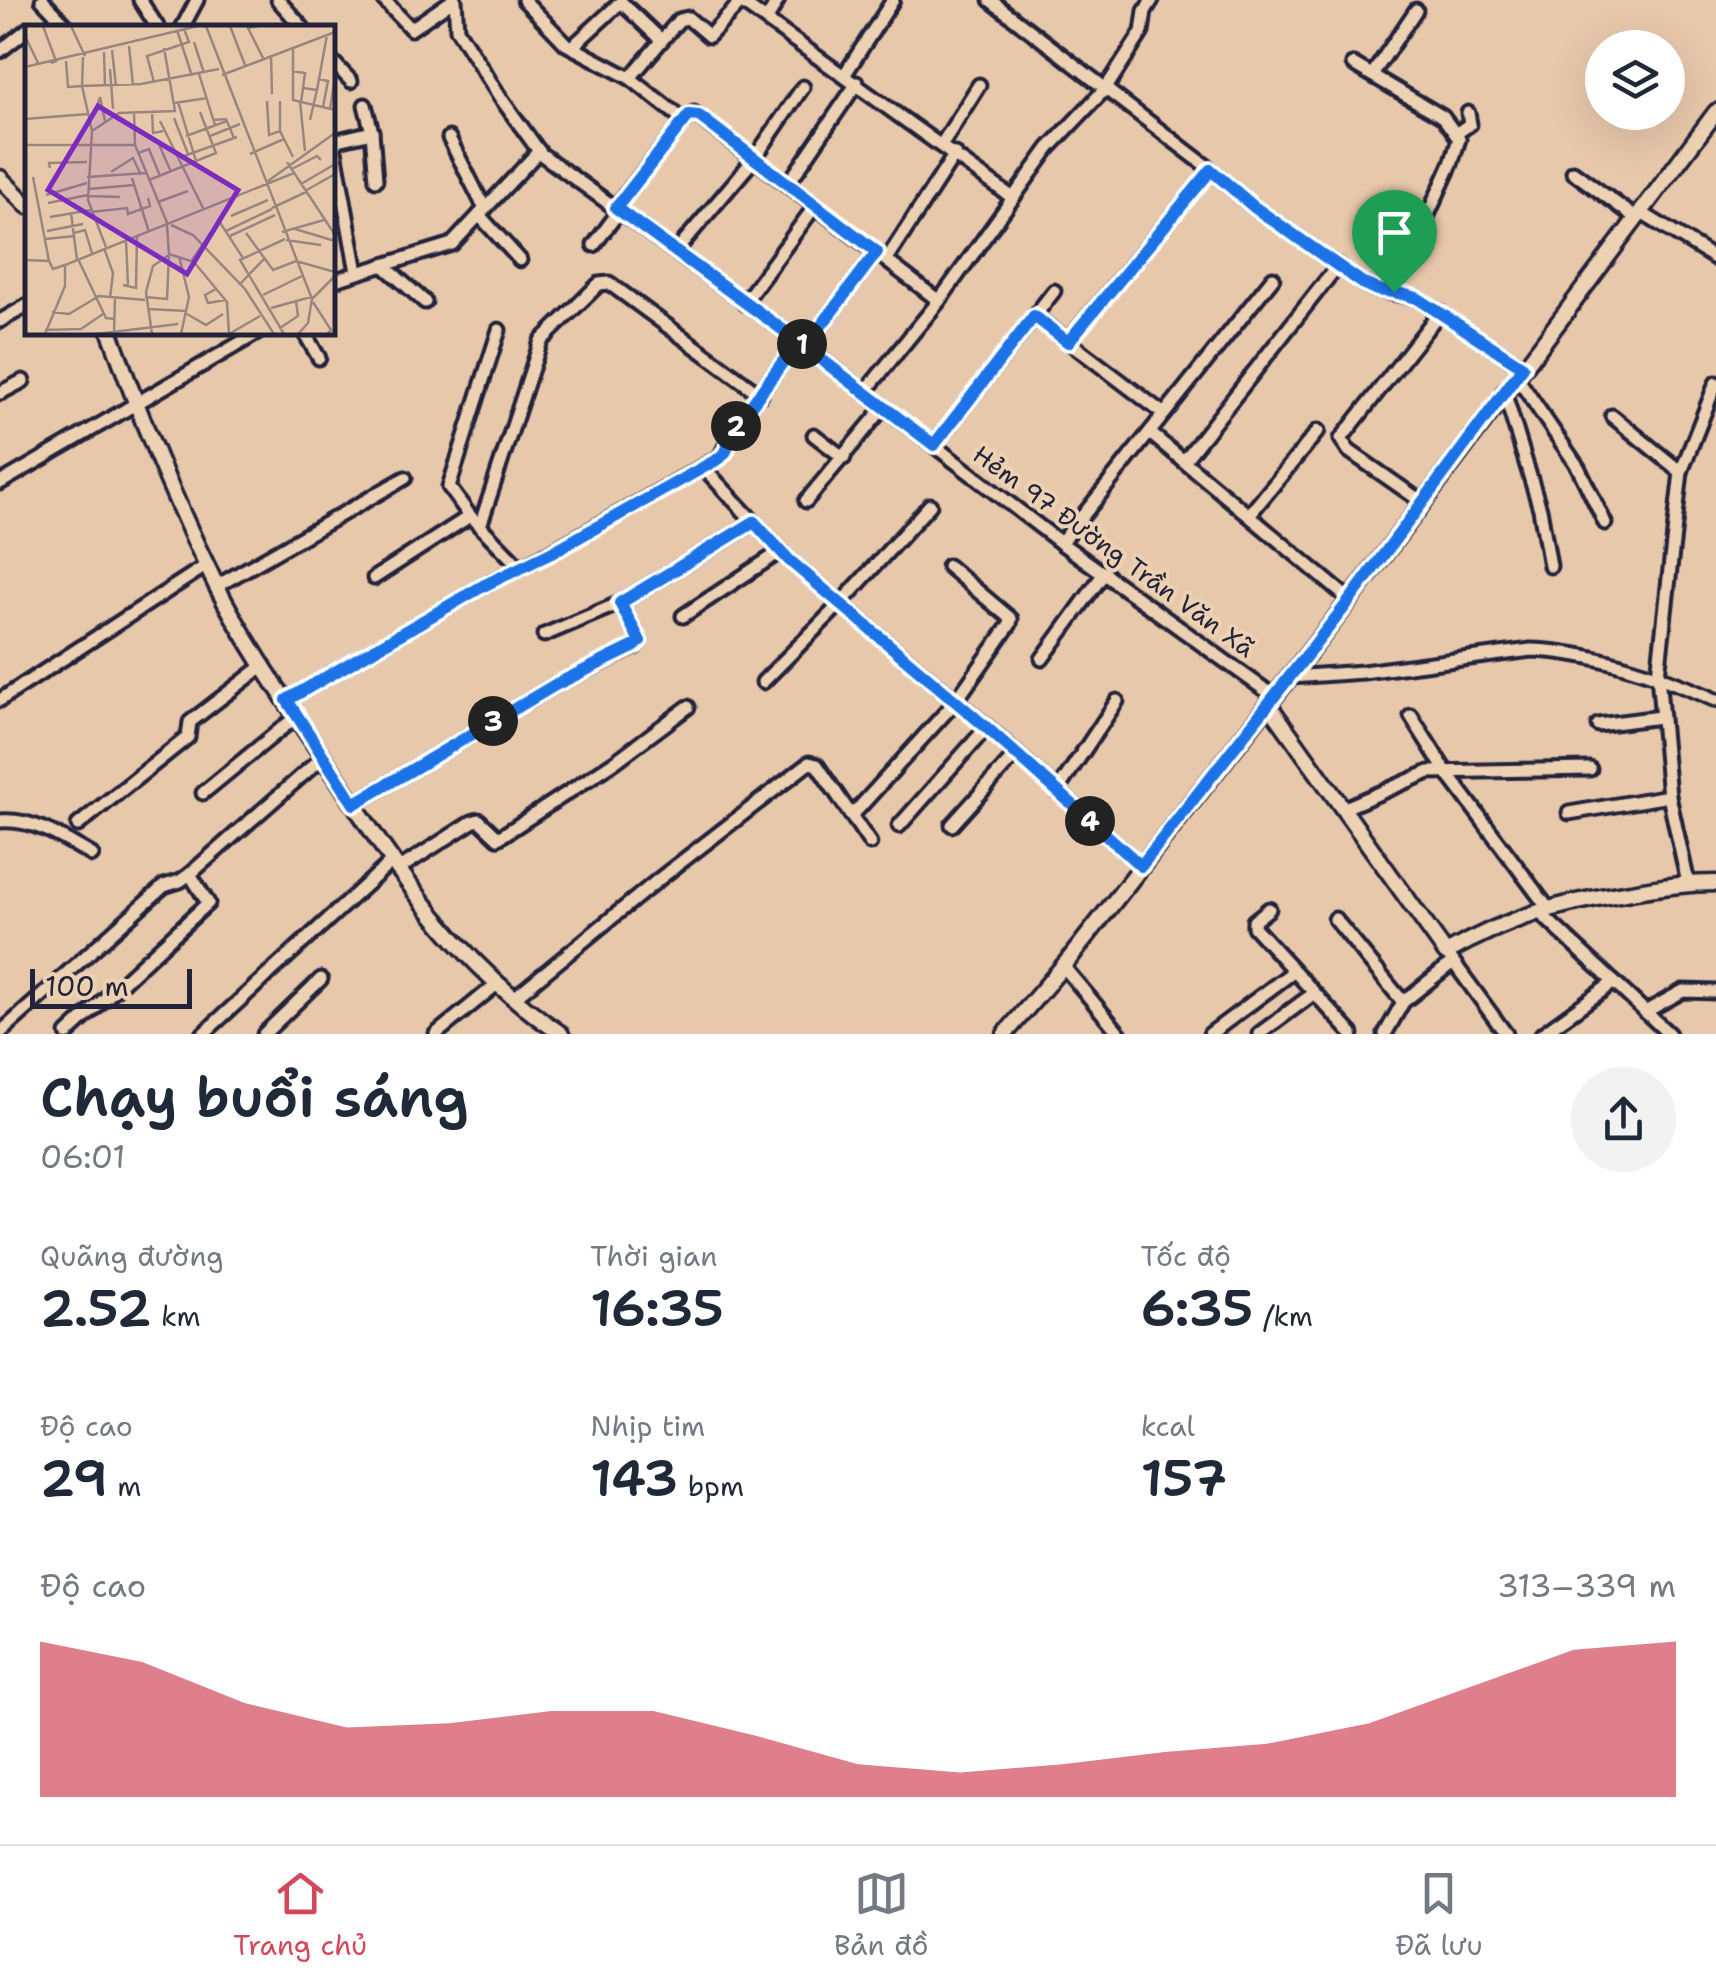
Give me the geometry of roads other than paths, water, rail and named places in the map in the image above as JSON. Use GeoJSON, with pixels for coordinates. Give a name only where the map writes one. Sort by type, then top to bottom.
{"type":"FeatureCollection","features":[{"type":"Feature","properties":{"kind":"street"},"geometry":{"type":"LineString","coordinates":[[140,0],[156,25]]}},
{"type":"Feature","properties":{"kind":"street"},"geometry":{"type":"LineString","coordinates":[[186,21],[197,0]]}},
{"type":"Feature","properties":{"kind":"street"},"geometry":{"type":"LineString","coordinates":[[278,0],[300,25]]}},
{"type":"Feature","properties":{"kind":"street"},"geometry":{"type":"LineString","coordinates":[[384,0],[403,23],[416,28],[454,0]]}},
{"type":"Feature","properties":{"kind":"street","name":"Hẻm 97 Đường Trần Văn Xã"},"geometry":{"type":"LineString","coordinates":[[454,0],[457,29],[539,150],[1272,701]]}},
{"type":"Feature","properties":{"kind":"street"},"geometry":{"type":"LineString","coordinates":[[524,0],[572,47],[630,78],[685,121]]}},
{"type":"Feature","properties":{"kind":"street"},"geometry":{"type":"LineString","coordinates":[[767,19],[778,0]]}},
{"type":"Feature","properties":{"kind":"street"},"geometry":{"type":"LineString","coordinates":[[844,74],[893,0]]}},
{"type":"Feature","properties":{"kind":"street"},"geometry":{"type":"LineString","coordinates":[[990,0],[1254,207],[1377,290],[1417,298],[1440,312],[1519,372],[1578,467],[1606,523]]}},
{"type":"Feature","properties":{"kind":"street"},"geometry":{"type":"LineString","coordinates":[[865,392],[939,301],[1050,148],[1106,88],[1142,32],[1145,12],[1152,0]]}},
{"type":"Feature","properties":{"kind":"street"},"geometry":{"type":"LineString","coordinates":[[630,78],[684,17],[710,36],[742,1],[1014,198]]}},
{"type":"Feature","properties":{"kind":"street"},"geometry":{"type":"LineString","coordinates":[[572,47],[621,2],[661,40]]}},
{"type":"Feature","properties":{"kind":"street"},"geometry":{"type":"LineString","coordinates":[[30,25],[46,5],[66,25]]}},
{"type":"Feature","properties":{"kind":"street"},"geometry":{"type":"LineString","coordinates":[[1372,75],[1416,10]]}},
{"type":"Feature","properties":{"kind":"street"},"geometry":{"type":"LineString","coordinates":[[0,50],[25,30]]}},
{"type":"Feature","properties":{"kind":"street"},"geometry":{"type":"LineString","coordinates":[[335,64],[350,82]]}},
{"type":"Feature","properties":{"kind":"street"},"geometry":{"type":"LineString","coordinates":[[1352,64],[1443,117],[1458,133],[1459,144],[1451,164],[1394,292]]}},
{"type":"Feature","properties":{"kind":"street"},"geometry":{"type":"LineString","coordinates":[[788,184],[857,83]]}},
{"type":"Feature","properties":{"kind":"street"},"geometry":{"type":"LineString","coordinates":[[942,144],[980,85]]}},
{"type":"Feature","properties":{"kind":"street"},"geometry":{"type":"LineString","coordinates":[[676,251],[754,158],[803,87]]}},
{"type":"Feature","properties":{"kind":"street"},"geometry":{"type":"LineString","coordinates":[[365,105],[372,132],[376,180]]}},
{"type":"Feature","properties":{"kind":"street"},"geometry":{"type":"LineString","coordinates":[[1005,1034],[1350,600],[1716,112]]}},
{"type":"Feature","properties":{"kind":"street"},"geometry":{"type":"LineString","coordinates":[[594,245],[694,113],[939,301]]}},
{"type":"Feature","properties":{"kind":"street"},"geometry":{"type":"LineString","coordinates":[[1458,133],[1473,122]]}},
{"type":"Feature","properties":{"kind":"street"},"geometry":{"type":"LineString","coordinates":[[335,144],[372,132]]}},
{"type":"Feature","properties":{"kind":"street"},"geometry":{"type":"LineString","coordinates":[[449,138],[482,212],[520,260]]}},
{"type":"Feature","properties":{"kind":"street"},"geometry":{"type":"LineString","coordinates":[[335,281],[452,244],[539,150]]}},
{"type":"Feature","properties":{"kind":"street"},"geometry":{"type":"LineString","coordinates":[[335,151],[357,272]]}},
{"type":"Feature","properties":{"kind":"street"},"geometry":{"type":"LineString","coordinates":[[287,700],[704,468],[726,451],[732,432],[760,394],[882,255],[955,154]]}},
{"type":"Feature","properties":{"kind":"street"},"geometry":{"type":"LineString","coordinates":[[1068,342],[1211,170]]}},
{"type":"Feature","properties":{"kind":"street"},"geometry":{"type":"LineString","coordinates":[[1573,172],[1716,260]]}},
{"type":"Feature","properties":{"kind":"street"},"geometry":{"type":"LineString","coordinates":[[0,178],[25,203]]}},
{"type":"Feature","properties":{"kind":"street"},"geometry":{"type":"LineString","coordinates":[[744,303],[815,206]]}},
{"type":"Feature","properties":{"kind":"street"},"geometry":{"type":"LineString","coordinates":[[383,264],[425,302]]}},
{"type":"Feature","properties":{"kind":"street"},"geometry":{"type":"LineString","coordinates":[[1184,461],[1338,266]]}},
{"type":"Feature","properties":{"kind":"street"},"geometry":{"type":"LineString","coordinates":[[1061,543],[1273,278]]}},
{"type":"Feature","properties":{"kind":"street"},"geometry":{"type":"LineString","coordinates":[[374,578],[475,521],[541,341],[600,284],[608,283],[760,394]]}},
{"type":"Feature","properties":{"kind":"street"},"geometry":{"type":"LineString","coordinates":[[934,445],[1054,291]]}},
{"type":"Feature","properties":{"kind":"street"},"geometry":{"type":"LineString","coordinates":[[0,321],[25,307]]}},
{"type":"Feature","properties":{"kind":"street"},"geometry":{"type":"LineString","coordinates":[[1422,502],[1349,451],[1341,440],[1440,312]]}},
{"type":"Feature","properties":{"kind":"street"},"geometry":{"type":"LineString","coordinates":[[1034,316],[1164,414]]}},
{"type":"Feature","properties":{"kind":"street"},"geometry":{"type":"LineString","coordinates":[[499,330],[449,480],[452,493],[520,568]]}},
{"type":"Feature","properties":{"kind":"street"},"geometry":{"type":"LineString","coordinates":[[111,335],[217,586],[323,757],[394,866],[446,932],[498,984],[561,1034]]}},
{"type":"Feature","properties":{"kind":"street"},"geometry":{"type":"LineString","coordinates":[[0,483],[254,335]]}},
{"type":"Feature","properties":{"kind":"street"},"geometry":{"type":"LineString","coordinates":[[306,335],[319,358]]}},
{"type":"Feature","properties":{"kind":"street"},"geometry":{"type":"LineString","coordinates":[[0,394],[23,381]]}},
{"type":"Feature","properties":{"kind":"street"},"geometry":{"type":"LineString","coordinates":[[1688,883],[1669,796],[1658,675],[1682,472],[1716,382]]}},
{"type":"Feature","properties":{"kind":"street"},"geometry":{"type":"LineString","coordinates":[[1504,391],[1540,509],[1550,566]]}},
{"type":"Feature","properties":{"kind":"street"},"geometry":{"type":"LineString","coordinates":[[806,500],[884,408]]}},
{"type":"Feature","properties":{"kind":"street"},"geometry":{"type":"LineString","coordinates":[[1612,416],[1682,472]]}},
{"type":"Feature","properties":{"kind":"street"},"geometry":{"type":"LineString","coordinates":[[1248,515],[1318,431]]}},
{"type":"Feature","properties":{"kind":"street"},"geometry":{"type":"LineString","coordinates":[[1150,433],[1350,600]]}},
{"type":"Feature","properties":{"kind":"street"},"geometry":{"type":"LineString","coordinates":[[814,435],[844,458]]}},
{"type":"Feature","properties":{"kind":"street"},"geometry":{"type":"LineString","coordinates":[[704,468],[781,551],[1141,866]]}},
{"type":"Feature","properties":{"kind":"street"},"geometry":{"type":"LineString","coordinates":[[217,586],[405,478]]}},
{"type":"Feature","properties":{"kind":"street"},"geometry":{"type":"LineString","coordinates":[[763,682],[930,504]]}},
{"type":"Feature","properties":{"kind":"street"},"geometry":{"type":"LineString","coordinates":[[544,635],[620,603],[754,522]]}},
{"type":"Feature","properties":{"kind":"street"},"geometry":{"type":"LineString","coordinates":[[684,616],[781,551]]}},
{"type":"Feature","properties":{"kind":"street"},"geometry":{"type":"LineString","coordinates":[[0,700],[207,565]]}},
{"type":"Feature","properties":{"kind":"street"},"geometry":{"type":"LineString","coordinates":[[851,816],[956,701],[1011,619],[948,566]]}},
{"type":"Feature","properties":{"kind":"street"},"geometry":{"type":"LineString","coordinates":[[1042,658],[1105,572]]}},
{"type":"Feature","properties":{"kind":"street"},"geometry":{"type":"LineString","coordinates":[[354,804],[555,685],[635,646],[640,641],[638,632],[620,603]]}},
{"type":"Feature","properties":{"kind":"street"},"geometry":{"type":"LineString","coordinates":[[1290,677],[1554,650],[1658,675],[1716,700]]}},
{"type":"Feature","properties":{"kind":"street"},"geometry":{"type":"LineString","coordinates":[[78,826],[188,737],[190,722],[264,665]]}},
{"type":"Feature","properties":{"kind":"street"},"geometry":{"type":"LineString","coordinates":[[1272,701],[1506,1034]]}},
{"type":"Feature","properties":{"kind":"street"},"geometry":{"type":"LineString","coordinates":[[1056,791],[1117,702]]}},
{"type":"Feature","properties":{"kind":"street"},"geometry":{"type":"LineString","coordinates":[[204,1034],[394,866],[479,820],[498,838],[616,761],[688,707]]}},
{"type":"Feature","properties":{"kind":"street"},"geometry":{"type":"LineString","coordinates":[[203,793],[297,716]]}},
{"type":"Feature","properties":{"kind":"street"},"geometry":{"type":"LineString","coordinates":[[1411,716],[1543,909],[1661,1032]]}},
{"type":"Feature","properties":{"kind":"street"},"geometry":{"type":"LineString","coordinates":[[1598,725],[1660,717]]}},
{"type":"Feature","properties":{"kind":"street"},"geometry":{"type":"LineString","coordinates":[[899,826],[986,727]]}},
{"type":"Feature","properties":{"kind":"street"},"geometry":{"type":"LineString","coordinates":[[952,824],[1016,754]]}},
{"type":"Feature","properties":{"kind":"street"},"geometry":{"type":"LineString","coordinates":[[0,1033],[164,886],[180,882],[190,874],[323,757]]}},
{"type":"Feature","properties":{"kind":"street"},"geometry":{"type":"LineString","coordinates":[[514,998],[810,763],[816,765],[870,843]]}},
{"type":"Feature","properties":{"kind":"street"},"geometry":{"type":"LineString","coordinates":[[1344,808],[1413,778],[1446,770],[1590,768]]}},
{"type":"Feature","properties":{"kind":"street"},"geometry":{"type":"LineString","coordinates":[[1569,812],[1669,796]]}},
{"type":"Feature","properties":{"kind":"street"},"geometry":{"type":"LineString","coordinates":[[0,821],[22,820],[92,855]]}},
{"type":"Feature","properties":{"kind":"street"},"geometry":{"type":"LineString","coordinates":[[67,1034],[208,903],[190,874]]}},
{"type":"Feature","properties":{"kind":"street"},"geometry":{"type":"LineString","coordinates":[[1385,1034],[1404,1002],[1450,957],[1498,926],[1543,909],[1688,883],[1716,883]]}},
{"type":"Feature","properties":{"kind":"street"},"geometry":{"type":"LineString","coordinates":[[1269,909],[1254,921],[1254,927],[1352,1034]]}},
{"type":"Feature","properties":{"kind":"street"},"geometry":{"type":"LineString","coordinates":[[1335,919],[1404,1002]]}},
{"type":"Feature","properties":{"kind":"street"},"geometry":{"type":"LineString","coordinates":[[1062,966],[1120,1034]]}},
{"type":"Feature","properties":{"kind":"street"},"geometry":{"type":"LineString","coordinates":[[1210,1034],[1293,972]]}},
{"type":"Feature","properties":{"kind":"street"},"geometry":{"type":"LineString","coordinates":[[264,1034],[320,980]]}},
{"type":"Feature","properties":{"kind":"street"},"geometry":{"type":"LineString","coordinates":[[1542,1034],[1614,982]]}},
{"type":"Feature","properties":{"kind":"street"},"geometry":{"type":"LineString","coordinates":[[436,1034],[498,984]]}},
{"type":"Feature","properties":{"kind":"street"},"geometry":{"type":"LineString","coordinates":[[1645,1012],[1683,991],[1716,992]]}},
{"type":"Feature","properties":{"kind":"street"},"geometry":{"type":"LineString","coordinates":[[1259,1034],[1313,994]]}}]}
